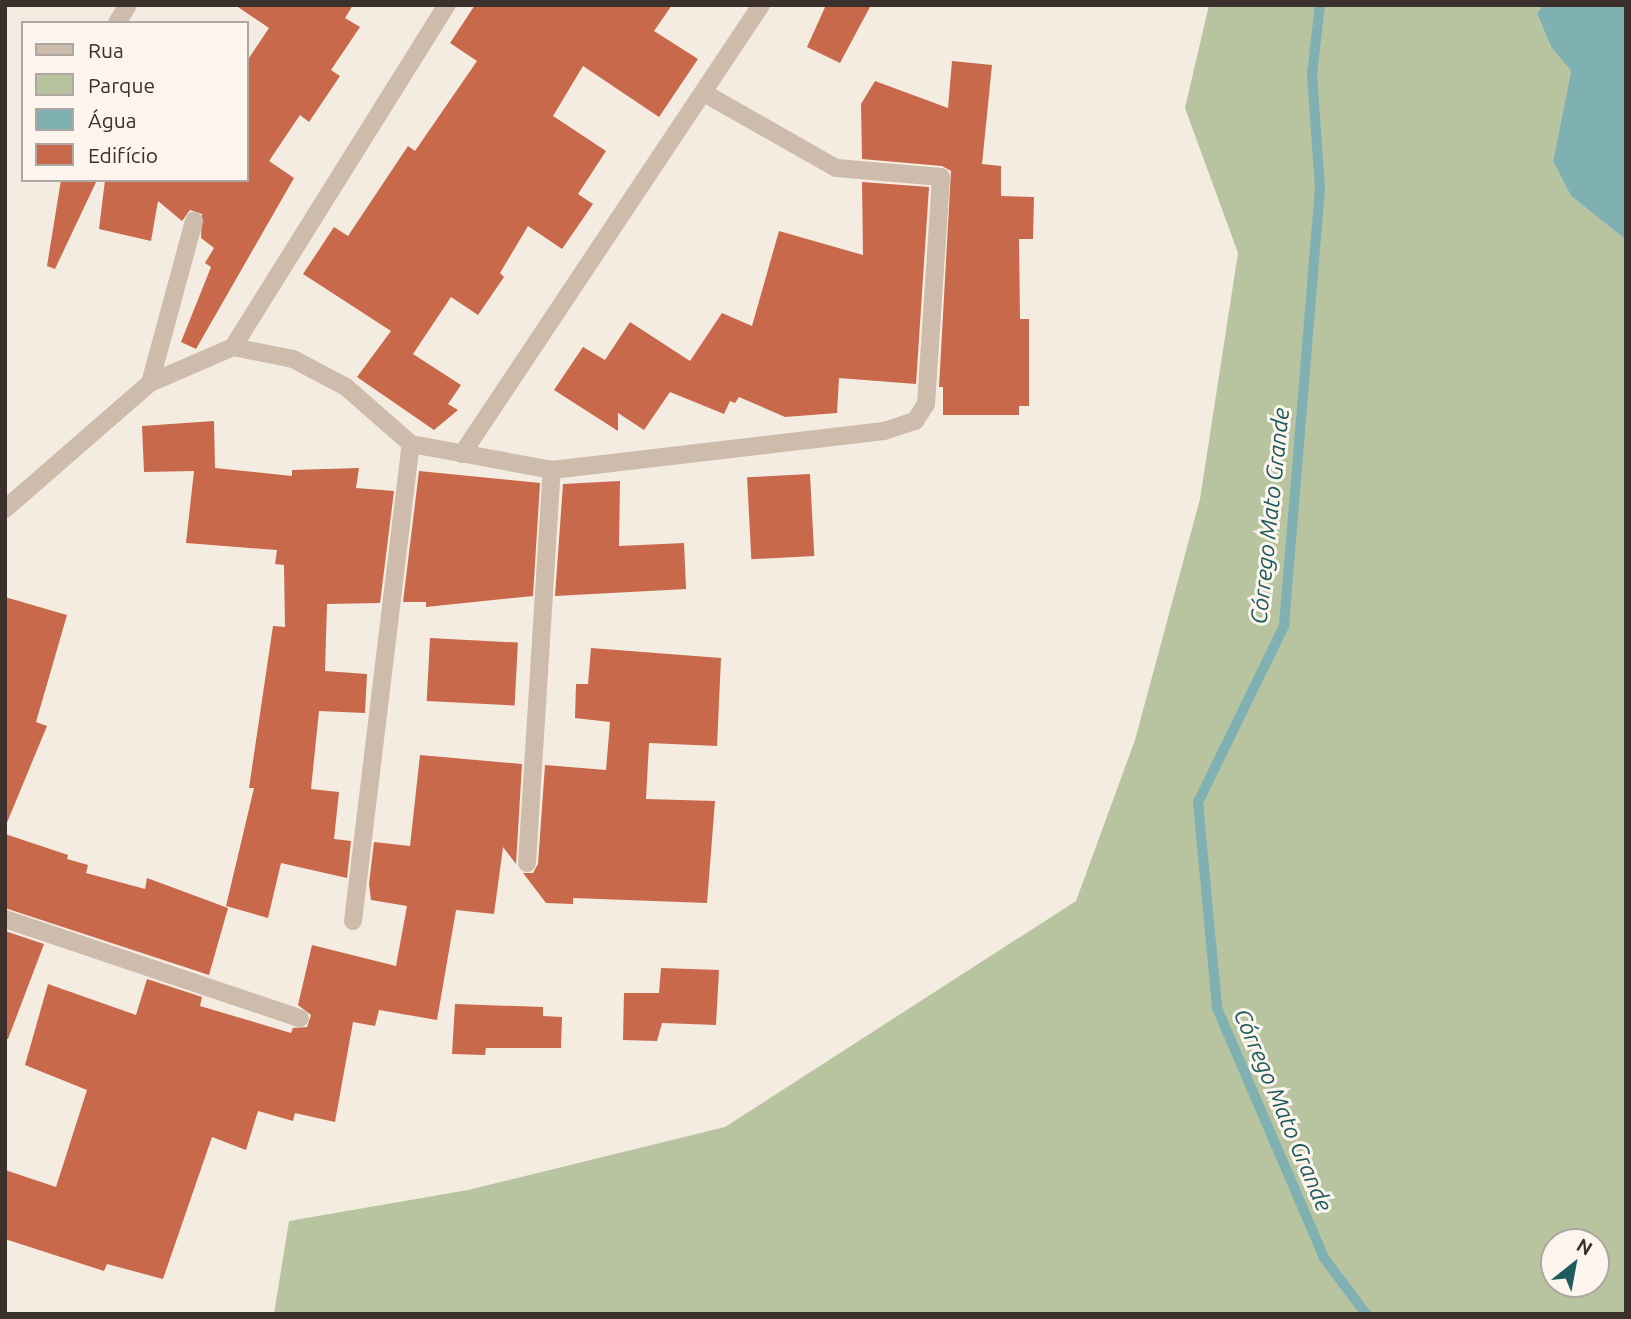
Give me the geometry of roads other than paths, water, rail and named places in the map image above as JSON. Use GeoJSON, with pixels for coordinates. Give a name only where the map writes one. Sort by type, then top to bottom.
{"type":"FeatureCollection","features":[{"type":"Feature","properties":{"kind":"street"},"geometry":{"type":"LineString","coordinates":[[118,21],[128,5]]}},
{"type":"Feature","properties":{"kind":"street"},"geometry":{"type":"LineString","coordinates":[[5,509],[150,383],[233,347],[447,5]]}},
{"type":"Feature","properties":{"kind":"street"},"geometry":{"type":"LineString","coordinates":[[463,454],[706,94],[761,5]]}},
{"type":"Feature","properties":{"kind":"street"},"geometry":{"type":"LineString","coordinates":[[233,347],[293,359],[346,387],[411,444],[552,470],[884,431],[915,421],[926,404],[941,177],[836,168],[706,94]]}},
{"type":"Feature","properties":{"kind":"street"},"geometry":{"type":"LineString","coordinates":[[150,383],[194,221]]}},
{"type":"Feature","properties":{"kind":"street"},"geometry":{"type":"LineString","coordinates":[[352,921],[411,444]]}},
{"type":"Feature","properties":{"kind":"street"},"geometry":{"type":"LineString","coordinates":[[527,863],[552,470]]}},
{"type":"Feature","properties":{"kind":"street"},"geometry":{"type":"LineString","coordinates":[[5,919],[300,1018]]}},
{"type":"Feature","properties":{"kind":"water"},"geometry":{"type":"Polygon","coordinates":[[[1543,5],[1626,5],[1626,240],[1571,196],[1553,161],[1571,71],[1551,47],[1537,14],[1543,5]]]}},
{"type":"Feature","properties":{"kind":"waterway","name":"Córrego Mato Grande"},"geometry":{"type":"LineString","coordinates":[[1320,5],[1312,74],[1320,188],[1284,626],[1198,802],[1217,1008],[1324,1258],[1366,1314]]}}]}
